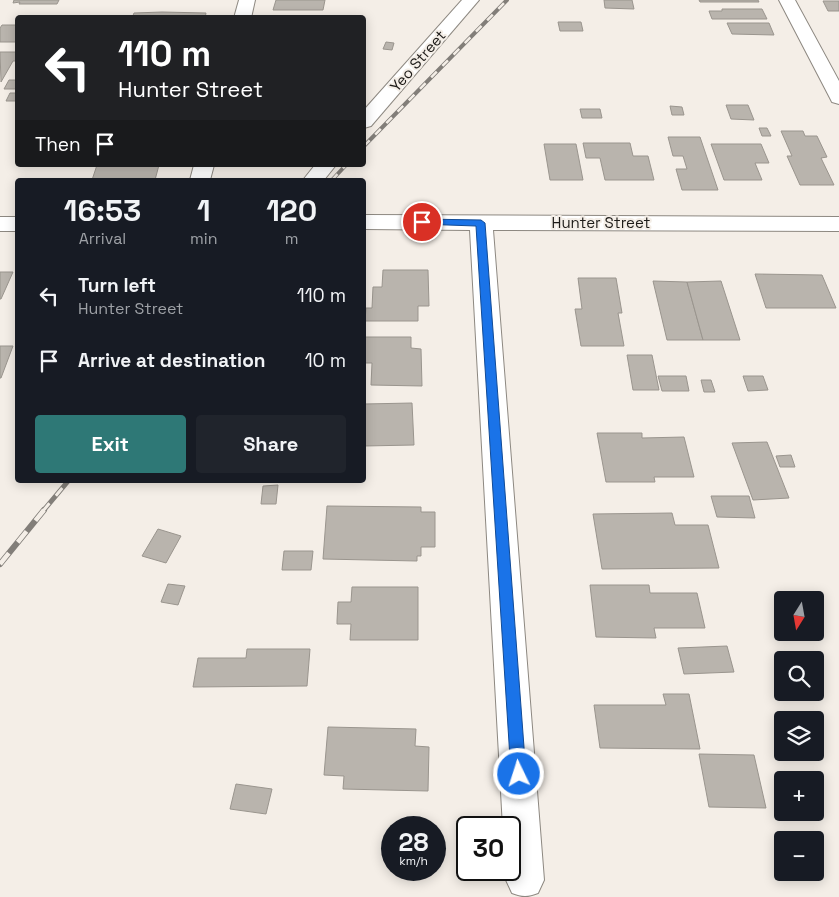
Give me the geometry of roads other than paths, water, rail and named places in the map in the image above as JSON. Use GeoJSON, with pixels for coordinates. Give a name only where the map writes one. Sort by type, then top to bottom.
{"type":"FeatureCollection","features":[{"type":"Feature","properties":{"kind":"street"},"geometry":{"type":"LineString","coordinates":[[243,15],[247,0]]}},
{"type":"Feature","properties":{"kind":"street","name":"Yeo Street"},"geometry":{"type":"LineString","coordinates":[[366,120],[471,0]]}},
{"type":"Feature","properties":{"kind":"street"},"geometry":{"type":"LineString","coordinates":[[787,0],[839,98]]}},
{"type":"Feature","properties":{"kind":"street"},"geometry":{"type":"LineString","coordinates":[[315,178],[324,167]]}},
{"type":"Feature","properties":{"kind":"street","name":"Hunter Street"},"geometry":{"type":"LineString","coordinates":[[366,222],[839,224]]}},
{"type":"Feature","properties":{"kind":"street"},"geometry":{"type":"LineString","coordinates":[[481,223],[525,880]]}},
{"type":"Feature","properties":{"kind":"street"},"geometry":{"type":"LineString","coordinates":[[0,224],[15,224]]}},
{"type":"Feature","properties":{"kind":"railway"},"geometry":{"type":"LineString","coordinates":[[366,144],[507,0]]}},
{"type":"Feature","properties":{"kind":"railway"},"geometry":{"type":"LineString","coordinates":[[334,178],[344,167]]}},
{"type":"Feature","properties":{"kind":"railway"},"geometry":{"type":"LineString","coordinates":[[43,511],[66,483]]}},
{"type":"Feature","properties":{"kind":"railway"},"geometry":{"type":"LineString","coordinates":[[0,564],[44,510]]}}]}
